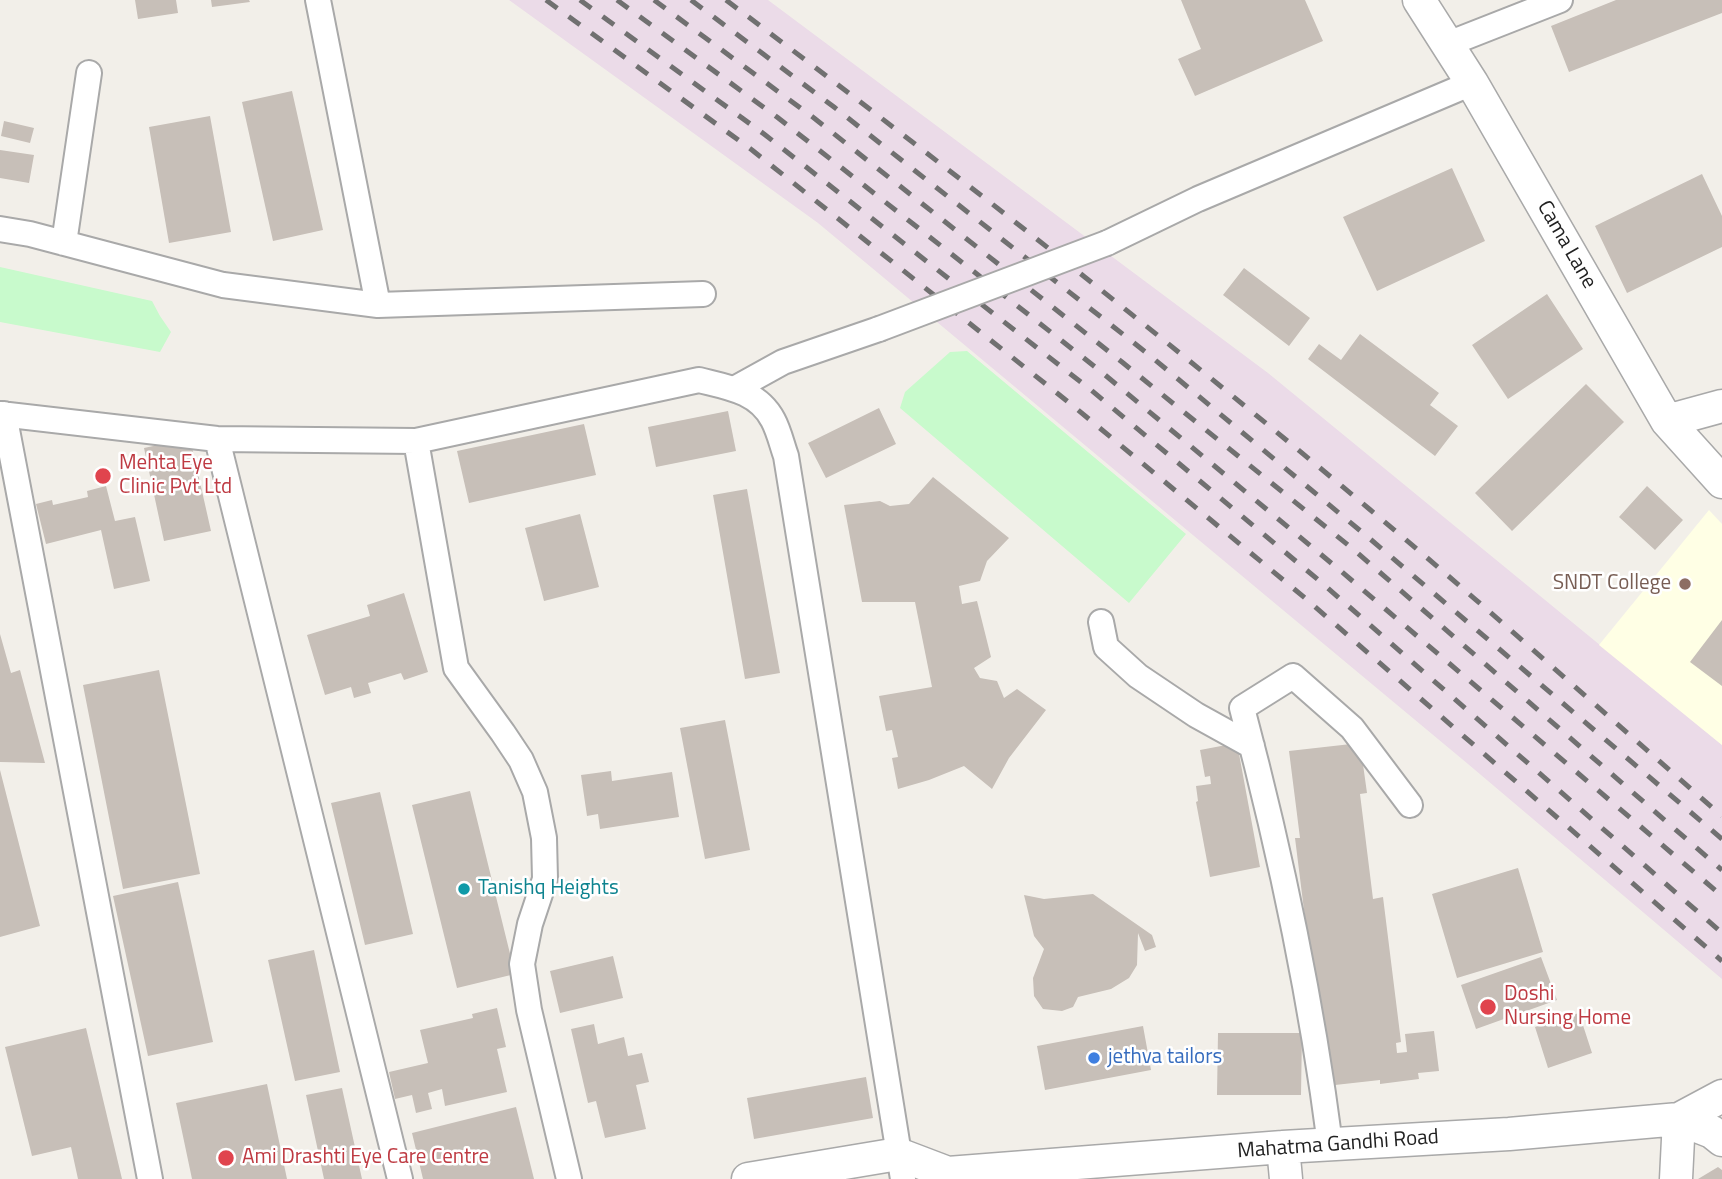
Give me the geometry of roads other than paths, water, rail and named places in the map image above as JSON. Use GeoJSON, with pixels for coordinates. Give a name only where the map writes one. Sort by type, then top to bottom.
{"type":"FeatureCollection","features":[{"type":"Feature","properties":{"kind":"street"},"geometry":{"type":"LineString","coordinates":[[318,0],[378,306]]}},
{"type":"Feature","properties":{"kind":"street","name":"Cama Lane"},"geometry":{"type":"LineString","coordinates":[[1419,0],[1472,83],[1667,421],[1722,482]]}},
{"type":"Feature","properties":{"kind":"street"},"geometry":{"type":"LineString","coordinates":[[1448,44],[1560,0]]}},
{"type":"Feature","properties":{"kind":"street"},"geometry":{"type":"LineString","coordinates":[[64,243],[89,73]]}},
{"type":"Feature","properties":{"kind":"street"},"geometry":{"type":"LineString","coordinates":[[736,388],[783,362],[879,329],[1107,243],[1198,199],[1472,83]]}},
{"type":"Feature","properties":{"kind":"street"},"geometry":{"type":"LineString","coordinates":[[0,229],[30,234],[223,285],[378,306],[704,294]]}},
{"type":"Feature","properties":{"kind":"street"},"geometry":{"type":"LineString","coordinates":[[150,1179],[2,414],[217,439],[416,441],[699,380],[736,388],[757,400],[773,419],[786,456],[900,1166],[759,1178]]}},
{"type":"Feature","properties":{"kind":"street"},"geometry":{"type":"LineString","coordinates":[[1667,421],[1722,406]]}},
{"type":"Feature","properties":{"kind":"street"},"geometry":{"type":"LineString","coordinates":[[217,439],[400,1179]]}},
{"type":"Feature","properties":{"kind":"street"},"geometry":{"type":"LineString","coordinates":[[416,441],[456,668],[521,760],[535,792],[544,838],[545,879],[530,923],[522,964],[528,1010],[569,1179]]}},
{"type":"Feature","properties":{"kind":"street"},"geometry":{"type":"LineString","coordinates":[[1101,622],[1106,647],[1138,676],[1196,715],[1252,746]]}},
{"type":"Feature","properties":{"kind":"street"},"geometry":{"type":"LineString","coordinates":[[1330,1144],[1319,1063],[1290,911],[1242,708],[1293,676],[1352,728],[1410,805]]}},
{"type":"Feature","properties":{"kind":"street","name":"Mahatma Gandhi Road"},"geometry":{"type":"LineString","coordinates":[[900,1166],[944,1176],[1060,1172],[1283,1147],[1509,1134],[1679,1119],[1722,1096]]}},
{"type":"Feature","properties":{"kind":"street"},"geometry":{"type":"LineString","coordinates":[[1676,1179],[1679,1119],[1712,1132],[1722,1140]]}},
{"type":"Feature","properties":{"kind":"street"},"geometry":{"type":"LineString","coordinates":[[1283,1147],[1286,1179]]}},
{"type":"Feature","properties":{"kind":"railway"},"geometry":{"type":"LineString","coordinates":[[546,0],[752,150],[1072,405],[1305,598],[1722,961]]}},
{"type":"Feature","properties":{"kind":"railway"},"geometry":{"type":"LineString","coordinates":[[580,0],[764,134],[1091,390],[1322,583],[1722,933]]}},
{"type":"Feature","properties":{"kind":"railway"},"geometry":{"type":"LineString","coordinates":[[617,0],[777,117],[1099,370],[1342,572],[1722,896]]}},
{"type":"Feature","properties":{"kind":"railway"},"geometry":{"type":"LineString","coordinates":[[654,0],[814,118],[1353,549],[1722,870]]}},
{"type":"Feature","properties":{"kind":"railway"},"geometry":{"type":"LineString","coordinates":[[691,0],[834,107],[1148,354],[1722,839]]}},
{"type":"Feature","properties":{"kind":"railway"},"geometry":{"type":"LineString","coordinates":[[726,0],[974,190],[1300,451],[1722,816]]}},
{"type":"Feature","properties":{"kind":"place","name":"Mehta Eye Clinic Pvt Ltd"},"geometry":{"type":"Point","coordinates":[103,476]}},
{"type":"Feature","properties":{"kind":"place","name":"SNDT College"},"geometry":{"type":"Point","coordinates":[1685,584]}},
{"type":"Feature","properties":{"kind":"place","name":"Tanishq Heights"},"geometry":{"type":"Point","coordinates":[464,889]}},
{"type":"Feature","properties":{"kind":"place","name":"Doshi Nursing Home"},"geometry":{"type":"Point","coordinates":[1488,1007]}},
{"type":"Feature","properties":{"kind":"place","name":"jethva tailors"},"geometry":{"type":"Point","coordinates":[1094,1058]}},
{"type":"Feature","properties":{"kind":"place","name":"Ami Drashti Eye Care Centre"},"geometry":{"type":"Point","coordinates":[226,1158]}}]}
